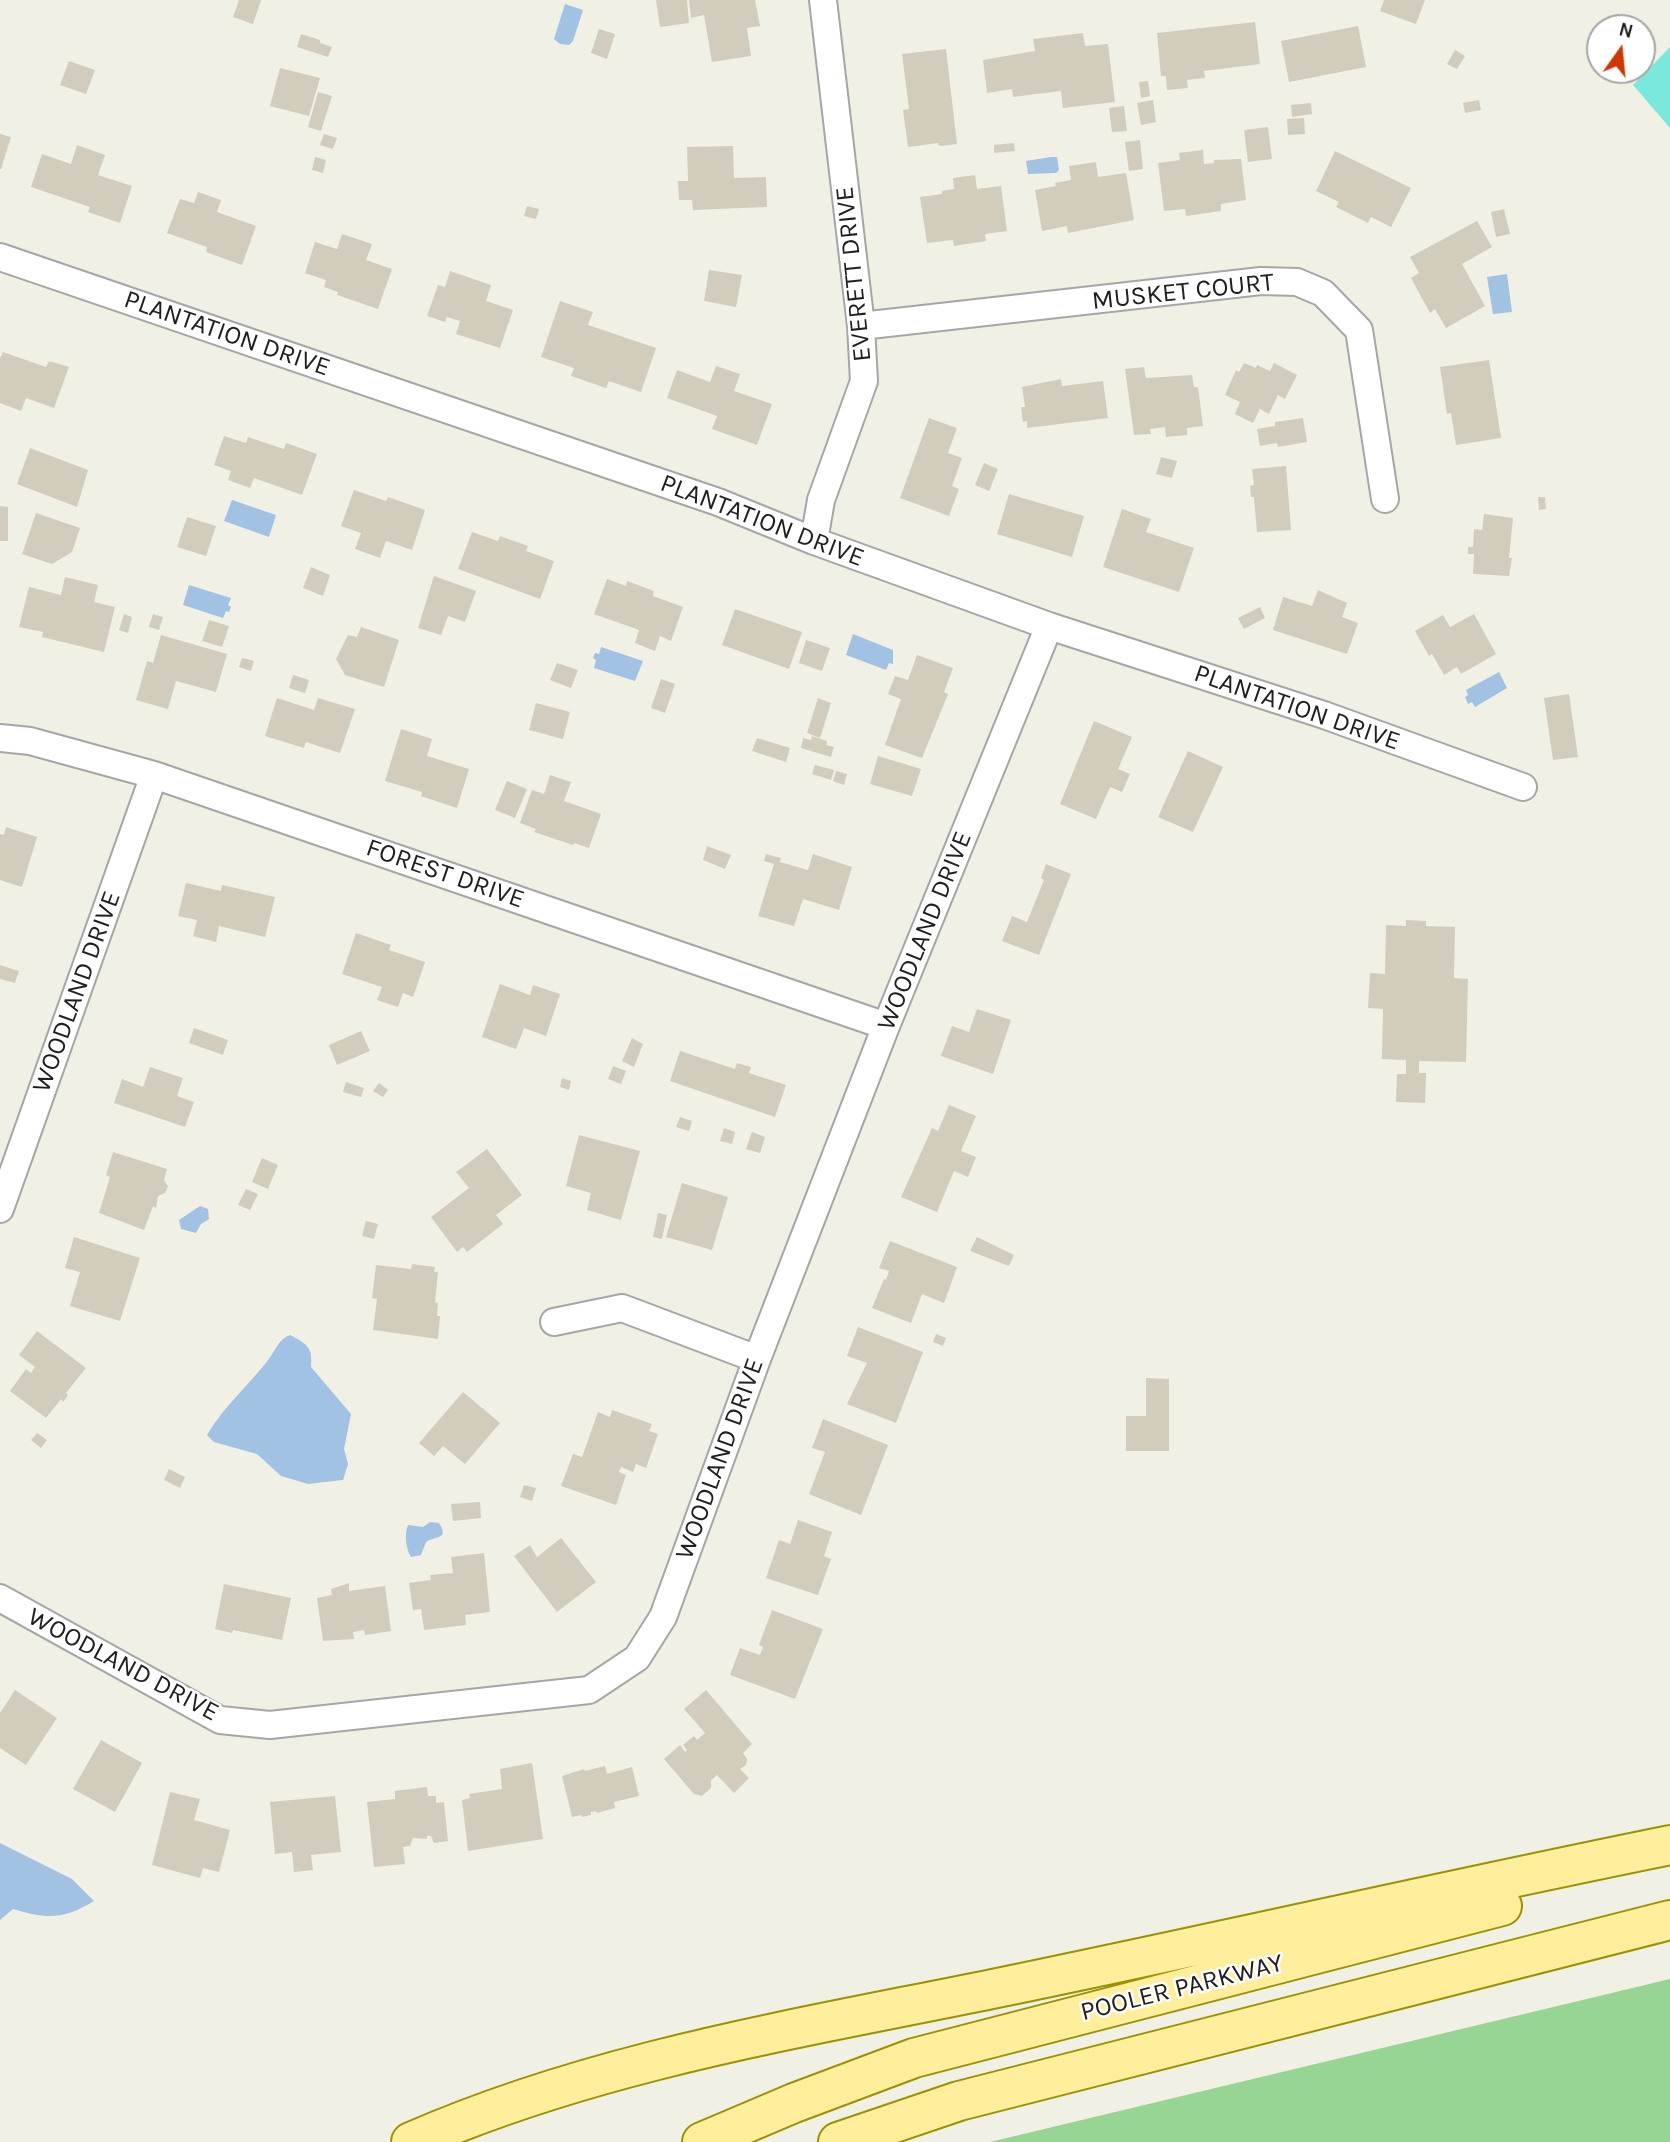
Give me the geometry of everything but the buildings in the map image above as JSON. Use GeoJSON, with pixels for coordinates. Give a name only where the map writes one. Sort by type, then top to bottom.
{"type":"FeatureCollection","features":[{"type":"Feature","properties":{"kind":"main road"},"geometry":{"type":"LineString","coordinates":[[411,2142],[453,2123],[537,2094],[686,2053],[1670,1845]]}},
{"type":"Feature","properties":{"kind":"main road","name":"POOLER PARKWAY"},"geometry":{"type":"LineString","coordinates":[[702,2142],[794,2103],[914,2058],[1670,1863]]}},
{"type":"Feature","properties":{"kind":"main road","name":"POOLER PARKWAY"},"geometry":{"type":"LineString","coordinates":[[838,2142],[959,2101],[1670,1920]]}},
{"type":"Feature","properties":{"kind":"street","name":"EVERETT DRIVE"},"geometry":{"type":"LineString","coordinates":[[814,541],[821,500],[864,381],[861,326],[823,0]]}},
{"type":"Feature","properties":{"kind":"street","name":"PLANTATION DRIVE"},"geometry":{"type":"LineString","coordinates":[[0,257],[718,502],[814,541],[1049,626],[1324,715],[1523,787]]}},
{"type":"Feature","properties":{"kind":"street","name":"MUSKET COURT"},"geometry":{"type":"LineString","coordinates":[[861,326],[1261,281],[1297,282],[1323,293],[1359,330],[1385,499]]}},
{"type":"Feature","properties":{"kind":"street","name":"WOODLAND DRIVE"},"geometry":{"type":"LineString","coordinates":[[0,1598],[220,1720],[270,1725],[589,1690],[637,1658],[663,1617],[757,1359],[886,1026],[1049,626]]}},
{"type":"Feature","properties":{"kind":"street","name":"FOREST DRIVE"},"geometry":{"type":"LineString","coordinates":[[0,738],[30,741],[154,775],[886,1026]]}},
{"type":"Feature","properties":{"kind":"street","name":"WOODLAND DRIVE"},"geometry":{"type":"LineString","coordinates":[[0,1209],[154,775]]}},
{"type":"Feature","properties":{"kind":"street"},"geometry":{"type":"LineString","coordinates":[[554,1322],[622,1308],[757,1359]]}},
{"type":"Feature","properties":{"kind":"green space"},"geometry":{"type":"Polygon","coordinates":[[[1670,1979],[1670,2142],[990,2142],[1670,1979]]]}},
{"type":"Feature","properties":{"kind":"shaded area"},"geometry":{"type":"Polygon","coordinates":[[[565,4],[583,10],[573,41],[569,45],[560,44],[554,39],[565,4]]]}},
{"type":"Feature","properties":{"kind":"shaded area"},"geometry":{"type":"Polygon","coordinates":[[[1670,47],[1670,128],[1633,85],[1656,84],[1656,61],[1670,47]]]}},
{"type":"Feature","properties":{"kind":"shaded area"},"geometry":{"type":"Polygon","coordinates":[[[1057,157],[1059,170],[1056,173],[1028,174],[1026,161],[1057,157]]]}},
{"type":"Feature","properties":{"kind":"shaded area"},"geometry":{"type":"Polygon","coordinates":[[[1507,274],[1512,312],[1493,314],[1487,277],[1507,274]]]}},
{"type":"Feature","properties":{"kind":"shaded area"},"geometry":{"type":"Polygon","coordinates":[[[232,500],[276,515],[269,537],[224,521],[232,500]]]}},
{"type":"Feature","properties":{"kind":"shaded area"},"geometry":{"type":"Polygon","coordinates":[[[189,585],[231,598],[229,612],[226,611],[223,618],[183,605],[189,585]]]}},
{"type":"Feature","properties":{"kind":"shaded area"},"geometry":{"type":"Polygon","coordinates":[[[853,634],[893,650],[893,664],[889,663],[886,670],[846,655],[853,634]]]}},
{"type":"Feature","properties":{"kind":"shaded area"},"geometry":{"type":"Polygon","coordinates":[[[601,647],[643,661],[635,681],[594,668],[596,660],[593,658],[595,653],[599,654],[601,647]]]}},
{"type":"Feature","properties":{"kind":"shaded area"},"geometry":{"type":"Polygon","coordinates":[[[1499,672],[1507,688],[1475,707],[1472,702],[1468,704],[1466,690],[1499,672]]]}},
{"type":"Feature","properties":{"kind":"shaded area"},"geometry":{"type":"Polygon","coordinates":[[[200,1206],[208,1209],[209,1219],[201,1224],[196,1233],[181,1229],[179,1220],[200,1206]]]}},
{"type":"Feature","properties":{"kind":"shaded area"},"geometry":{"type":"Polygon","coordinates":[[[290,1335],[308,1347],[311,1367],[351,1414],[344,1449],[348,1464],[343,1480],[308,1484],[281,1476],[257,1454],[214,1442],[207,1435],[280,1342],[290,1335]]]}},
{"type":"Feature","properties":{"kind":"shaded area"},"geometry":{"type":"Polygon","coordinates":[[[430,1522],[439,1523],[442,1535],[426,1542],[421,1555],[411,1557],[406,1541],[408,1525],[423,1527],[430,1522]]]}},
{"type":"Feature","properties":{"kind":"shaded area"},"geometry":{"type":"Polygon","coordinates":[[[0,1843],[72,1879],[94,1901],[73,1912],[55,1916],[36,1915],[13,1909],[0,1920],[0,1843]]]}}]}
